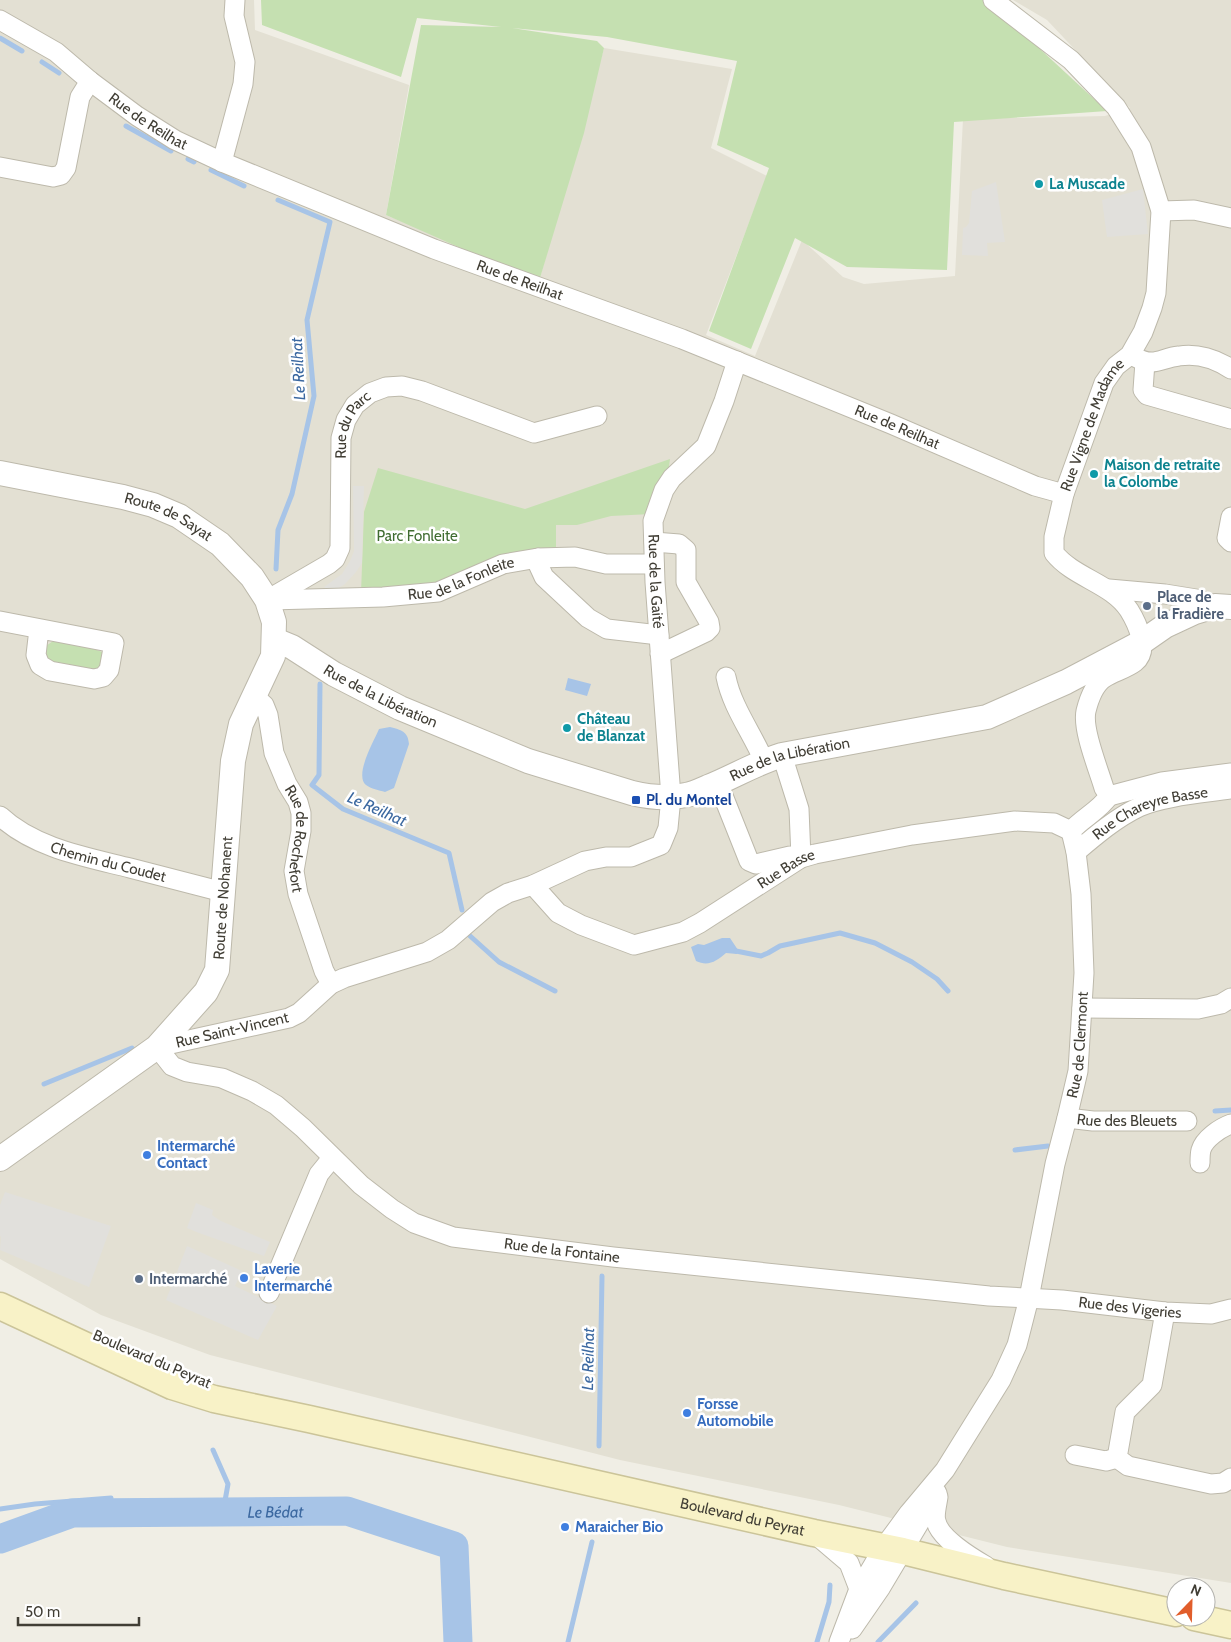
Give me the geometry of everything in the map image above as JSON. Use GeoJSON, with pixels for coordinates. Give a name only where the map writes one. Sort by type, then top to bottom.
{"type":"FeatureCollection","features":[{"type":"Feature","properties":{"kind":"main road","name":"Boulevard du Peyrat"},"geometry":{"type":"LineString","coordinates":[[0,1287],[33,1307],[179,1373],[309,1419]]}},
{"type":"Feature","properties":{"kind":"main road","name":"Boulevard du Peyrat"},"geometry":{"type":"LineString","coordinates":[[0,1306],[172,1386],[214,1399],[1166,1611]]}},
{"type":"Feature","properties":{"kind":"main road"},"geometry":{"type":"LineString","coordinates":[[1216,1622],[1231,1625]]}},
{"type":"Feature","properties":{"kind":"street"},"geometry":{"type":"LineString","coordinates":[[222,162],[243,84],[245,62],[234,16],[235,0]]}},
{"type":"Feature","properties":{"kind":"street"},"geometry":{"type":"LineString","coordinates":[[994,0],[1071,60],[1116,107],[1141,147],[1162,211],[1194,210],[1231,218]]}},
{"type":"Feature","properties":{"kind":"street","name":"Rue de Reilhat"},"geometry":{"type":"LineString","coordinates":[[0,20],[56,52],[90,81],[137,116],[175,140],[222,162],[434,249],[682,338],[1035,486],[1064,494]]}},
{"type":"Feature","properties":{"kind":"street"},"geometry":{"type":"LineString","coordinates":[[0,167],[53,177],[61,174],[66,168],[80,97],[90,81]]}},
{"type":"Feature","properties":{"kind":"street","name":"Rue Vigne de Madame"},"geometry":{"type":"LineString","coordinates":[[1109,590],[1061,562],[1054,553],[1054,537],[1064,494],[1104,383],[1116,366],[1138,359],[1143,332],[1156,293],[1162,211]]}},
{"type":"Feature","properties":{"kind":"street"},"geometry":{"type":"LineString","coordinates":[[1231,369],[1214,360],[1191,355],[1177,356],[1155,362],[1138,359],[1143,390],[1147,395],[1231,419]]}},
{"type":"Feature","properties":{"kind":"street","name":"Rue de la Gaité"},"geometry":{"type":"LineString","coordinates":[[671,796],[654,573],[653,521],[664,490],[672,478],[706,446],[737,361]]}},
{"type":"Feature","properties":{"kind":"street","name":"Rue du Parc"},"geometry":{"type":"LineString","coordinates":[[267,600],[317,572],[335,559],[340,548],[342,500],[341,438],[346,420],[355,405],[370,393],[386,386],[402,386],[534,433],[597,416]]}},
{"type":"Feature","properties":{"kind":"street","name":"Route de Sayat"},"geometry":{"type":"LineString","coordinates":[[0,473],[123,497],[153,505],[179,516],[220,544],[252,577],[267,600],[274,622],[275,640]]}},
{"type":"Feature","properties":{"kind":"street"},"geometry":{"type":"LineString","coordinates":[[1231,517],[1226,538],[1231,542]]}},
{"type":"Feature","properties":{"kind":"street"},"geometry":{"type":"LineString","coordinates":[[654,542],[679,544],[686,550],[686,582],[710,622],[710,628],[706,632],[660,654]]}},
{"type":"Feature","properties":{"kind":"street"},"geometry":{"type":"LineString","coordinates":[[538,558],[538,564],[544,577],[588,618],[607,629],[659,635]]}},
{"type":"Feature","properties":{"kind":"street","name":"Rue de la Fonleite"},"geometry":{"type":"LineString","coordinates":[[267,600],[383,597],[438,592],[503,564],[538,558],[575,558],[654,573],[686,582]]}},
{"type":"Feature","properties":{"kind":"street"},"geometry":{"type":"LineString","coordinates":[[1109,590],[1165,594],[1223,606]]}},
{"type":"Feature","properties":{"kind":"street"},"geometry":{"type":"LineString","coordinates":[[1071,831],[1078,822],[1104,804],[1109,796],[1104,788],[1086,728],[1086,713],[1091,694],[1103,679],[1135,662],[1142,649],[1139,632],[1128,610],[1109,590]]}},
{"type":"Feature","properties":{"kind":"street"},"geometry":{"type":"LineString","coordinates":[[1142,642],[1165,626],[1194,612],[1223,606]]}},
{"type":"Feature","properties":{"kind":"street"},"geometry":{"type":"LineString","coordinates":[[0,621],[39,629]]}},
{"type":"Feature","properties":{"kind":"street","name":"Rue de la Libération"},"geometry":{"type":"LineString","coordinates":[[275,640],[292,647],[334,674],[400,708],[528,761],[632,793],[649,796],[687,795],[773,758],[987,717],[1066,682],[1142,642]]}},
{"type":"Feature","properties":{"kind":"street","name":"Route de Nohanent"},"geometry":{"type":"LineString","coordinates":[[2,1159],[157,1048],[206,992],[217,970],[234,761],[241,724],[273,656],[275,640]]}},
{"type":"Feature","properties":{"kind":"street"},"geometry":{"type":"LineString","coordinates":[[718,783],[749,861],[756,864],[790,856],[801,858],[799,809],[773,758],[743,721],[726,677]]}},
{"type":"Feature","properties":{"kind":"street","name":"Rue de Rochefort"},"geometry":{"type":"LineString","coordinates":[[254,696],[264,705],[268,715],[274,753],[287,784],[298,802],[301,830],[294,871],[298,894],[324,971],[331,984]]}},
{"type":"Feature","properties":{"kind":"street","name":"Rue Chareyre Basse"},"geometry":{"type":"LineString","coordinates":[[1109,796],[1162,782],[1231,773]]}},
{"type":"Feature","properties":{"kind":"street","name":"Rue Chareyre Basse"},"geometry":{"type":"LineString","coordinates":[[1076,852],[1112,822],[1141,806],[1169,799],[1231,789]]}},
{"type":"Feature","properties":{"kind":"street","name":"Rue Saint-Vincent"},"geometry":{"type":"LineString","coordinates":[[157,1048],[289,1018],[299,1013],[331,984],[361,972],[427,952],[448,940],[492,902],[508,893],[533,885],[585,860],[606,857],[631,857],[661,845],[668,828],[671,796]]}},
{"type":"Feature","properties":{"kind":"street","name":"Chemin du Coudet"},"geometry":{"type":"LineString","coordinates":[[0,816],[22,833],[39,841],[111,864],[223,892]]}},
{"type":"Feature","properties":{"kind":"street","name":"Rue Basse"},"geometry":{"type":"LineString","coordinates":[[533,885],[558,913],[634,945],[683,932],[801,858],[815,854],[912,836],[1015,821],[1054,823],[1071,831]]}},
{"type":"Feature","properties":{"kind":"street","name":"Rue de Clermont"},"geometry":{"type":"LineString","coordinates":[[893,1549],[909,1512],[945,1470],[1001,1380],[1017,1345],[1029,1298],[1055,1164],[1068,1118],[1078,1071],[1084,973],[1081,894],[1076,852],[1071,831]]}},
{"type":"Feature","properties":{"kind":"street"},"geometry":{"type":"LineString","coordinates":[[1082,1008],[1198,1009],[1221,1004],[1231,998]]}},
{"type":"Feature","properties":{"kind":"street","name":"Rue de la Fontaine"},"geometry":{"type":"LineString","coordinates":[[157,1048],[172,1066],[188,1072],[222,1078],[252,1091],[276,1105],[303,1128],[332,1158],[392,1210],[414,1223],[453,1238],[613,1257],[988,1296],[1029,1298]]}},
{"type":"Feature","properties":{"kind":"street","name":"Rue des Bleuets"},"geometry":{"type":"LineString","coordinates":[[1068,1118],[1093,1121],[1187,1121]]}},
{"type":"Feature","properties":{"kind":"street"},"geometry":{"type":"LineString","coordinates":[[1200,1163],[1201,1150],[1205,1142],[1224,1127],[1231,1124]]}},
{"type":"Feature","properties":{"kind":"street"},"geometry":{"type":"LineString","coordinates":[[269,1293],[320,1174],[332,1158]]}},
{"type":"Feature","properties":{"kind":"street","name":"Rue des Vigeries"},"geometry":{"type":"LineString","coordinates":[[1029,1298],[1165,1312],[1210,1314],[1231,1309]]}},
{"type":"Feature","properties":{"kind":"street"},"geometry":{"type":"LineString","coordinates":[[1118,1458],[1125,1412],[1152,1385],[1165,1312]]}},
{"type":"Feature","properties":{"kind":"street"},"geometry":{"type":"LineString","coordinates":[[1075,1455],[1106,1461],[1118,1458]]}},
{"type":"Feature","properties":{"kind":"street"},"geometry":{"type":"LineString","coordinates":[[1118,1458],[1128,1466],[1211,1484],[1222,1483],[1231,1478]]}},
{"type":"Feature","properties":{"kind":"street","name":"Rue de Clermont"},"geometry":{"type":"LineString","coordinates":[[945,1470],[938,1490],[936,1522],[947,1539],[972,1558],[1004,1576]]}},
{"type":"Feature","properties":{"kind":"street","name":"Rue de Clermont"},"geometry":{"type":"LineString","coordinates":[[893,1549],[938,1490]]}},
{"type":"Feature","properties":{"kind":"street"},"geometry":{"type":"LineString","coordinates":[[814,1533],[849,1563],[859,1589]]}},
{"type":"Feature","properties":{"kind":"street"},"geometry":{"type":"LineString","coordinates":[[840,1642],[859,1589],[893,1549]]}},
{"type":"Feature","properties":{"kind":"street"},"geometry":{"type":"LineString","coordinates":[[840,1642],[881,1587],[893,1549]]}},
{"type":"Feature","properties":{"kind":"shaded area"},"geometry":{"type":"Polygon","coordinates":[[[0,0],[254,0],[255,30],[409,85],[386,215],[540,278],[604,48],[732,69],[711,148],[767,176],[706,335],[755,356],[802,240],[843,277],[864,284],[955,276],[963,119],[1105,116],[1130,108],[1047,20],[1013,0],[1231,0],[1231,1583],[1216,1581],[1216,1577],[1194,1577],[1007,1547],[839,1505],[620,1460],[210,1355],[101,1315],[0,1259],[0,0]]]}},
{"type":"Feature","properties":{"kind":"shaded area"},"geometry":{"type":"Polygon","coordinates":[[[996,182],[1005,242],[987,243],[988,256],[962,255],[963,228],[969,223],[972,191],[996,182]]]}},
{"type":"Feature","properties":{"kind":"shaded area"},"geometry":{"type":"Polygon","coordinates":[[[1143,189],[1148,234],[1107,237],[1102,200],[1143,189]]]}},
{"type":"Feature","properties":{"kind":"shaded area"},"geometry":{"type":"Polygon","coordinates":[[[353,486],[364,486],[362,563],[345,584],[331,593],[324,587],[342,574],[354,551],[353,486]]]}},
{"type":"Feature","properties":{"kind":"shaded area"},"geometry":{"type":"Polygon","coordinates":[[[5,1192],[111,1226],[89,1287],[0,1250],[0,1205],[5,1192]]]}},
{"type":"Feature","properties":{"kind":"shaded area"},"geometry":{"type":"Polygon","coordinates":[[[196,1203],[213,1210],[212,1215],[221,1221],[270,1242],[264,1256],[187,1228],[196,1203]]]}},
{"type":"Feature","properties":{"kind":"shaded area"},"geometry":{"type":"Polygon","coordinates":[[[187,1246],[242,1271],[235,1286],[277,1306],[258,1340],[166,1300],[187,1246]]]}},
{"type":"Feature","properties":{"kind":"green space"},"geometry":{"type":"Polygon","coordinates":[[[261,0],[987,0],[1107,111],[954,122],[947,270],[847,267],[795,238],[751,349],[709,331],[769,168],[717,145],[737,61],[607,37],[512,28],[597,41],[604,48],[584,133],[540,278],[490,261],[386,215],[421,25],[501,27],[417,18],[401,77],[262,25],[261,0]]]}},
{"type":"Feature","properties":{"kind":"green space","name":"Parc Fonleite"},"geometry":{"type":"Polygon","coordinates":[[[670,459],[668,473],[651,514],[611,516],[577,525],[556,525],[556,552],[438,588],[361,593],[364,512],[378,468],[525,509],[670,459]]]}},
{"type":"Feature","properties":{"kind":"green space"},"geometry":{"type":"Polygon","coordinates":[[[53,641],[102,652],[104,662],[97,672],[49,663],[44,652],[46,646],[53,641]]]}},
{"type":"Feature","properties":{"kind":"water"},"geometry":{"type":"Polygon","coordinates":[[[568,678],[591,684],[587,696],[565,690],[568,678]]]}},
{"type":"Feature","properties":{"kind":"water"},"geometry":{"type":"Polygon","coordinates":[[[390,727],[401,730],[407,736],[409,744],[394,788],[385,792],[366,785],[362,774],[366,758],[379,729],[390,727]]]}},
{"type":"Feature","properties":{"kind":"water"},"geometry":{"type":"Polygon","coordinates":[[[722,938],[730,938],[738,950],[737,954],[726,953],[716,961],[708,963],[696,961],[691,947],[698,944],[704,945],[722,938]]]}},
{"type":"Feature","properties":{"kind":"waterway","name":"Le Reilhat"},"geometry":{"type":"LineString","coordinates":[[0,38],[22,51]]}},
{"type":"Feature","properties":{"kind":"waterway","name":"Le Reilhat"},"geometry":{"type":"LineString","coordinates":[[42,62],[59,73]]}},
{"type":"Feature","properties":{"kind":"waterway","name":"Le Reilhat"},"geometry":{"type":"LineString","coordinates":[[126,126],[171,151]]}},
{"type":"Feature","properties":{"kind":"waterway","name":"Le Reilhat"},"geometry":{"type":"LineString","coordinates":[[188,159],[194,162]]}},
{"type":"Feature","properties":{"kind":"waterway","name":"Le Reilhat"},"geometry":{"type":"LineString","coordinates":[[211,170],[244,186]]}},
{"type":"Feature","properties":{"kind":"waterway","name":"Le Reilhat"},"geometry":{"type":"LineString","coordinates":[[276,569],[278,530],[292,494],[314,396],[307,320],[330,222],[278,200]]}},
{"type":"Feature","properties":{"kind":"waterway","name":"Le Reilhat"},"geometry":{"type":"LineString","coordinates":[[320,684],[319,775],[312,785],[343,809],[449,853],[462,910]]}},
{"type":"Feature","properties":{"kind":"waterway"},"geometry":{"type":"LineString","coordinates":[[736,951],[761,956],[780,946],[840,933],[875,943],[912,962],[937,979],[948,991]]}},
{"type":"Feature","properties":{"kind":"waterway","name":"Le Reilhat"},"geometry":{"type":"LineString","coordinates":[[469,935],[499,962],[555,991]]}},
{"type":"Feature","properties":{"kind":"waterway"},"geometry":{"type":"LineString","coordinates":[[44,1084],[132,1048]]}},
{"type":"Feature","properties":{"kind":"waterway"},"geometry":{"type":"LineString","coordinates":[[1215,1111],[1231,1110]]}},
{"type":"Feature","properties":{"kind":"waterway"},"geometry":{"type":"LineString","coordinates":[[1015,1150],[1048,1146]]}},
{"type":"Feature","properties":{"kind":"waterway","name":"Le Reilhat"},"geometry":{"type":"LineString","coordinates":[[599,1446],[602,1276]]}},
{"type":"Feature","properties":{"kind":"waterway"},"geometry":{"type":"LineString","coordinates":[[213,1450],[228,1484],[223,1512]]}},
{"type":"Feature","properties":{"kind":"waterway"},"geometry":{"type":"LineString","coordinates":[[0,1509],[35,1504],[111,1498]]}},
{"type":"Feature","properties":{"kind":"waterway","name":"Le Bédat"},"geometry":{"type":"LineString","coordinates":[[0,1539],[72,1513],[347,1511],[454,1546],[458,1642]]}},
{"type":"Feature","properties":{"kind":"waterway","name":"Le Reilhat"},"geometry":{"type":"LineString","coordinates":[[568,1642],[592,1542]]}},
{"type":"Feature","properties":{"kind":"waterway"},"geometry":{"type":"LineString","coordinates":[[817,1642],[829,1602],[830,1585]]}},
{"type":"Feature","properties":{"kind":"waterway"},"geometry":{"type":"LineString","coordinates":[[878,1642],[916,1603]]}},
{"type":"Feature","properties":{"kind":"place","name":"La Muscade"},"geometry":{"type":"Point","coordinates":[1039,184]}},
{"type":"Feature","properties":{"kind":"place","name":"Maison de retraite la Colombe"},"geometry":{"type":"Point","coordinates":[1094,474]}},
{"type":"Feature","properties":{"kind":"place","name":"Place de la Fradière"},"geometry":{"type":"Point","coordinates":[1147,606]}},
{"type":"Feature","properties":{"kind":"place","name":"Château de Blanzat"},"geometry":{"type":"Point","coordinates":[567,728]}},
{"type":"Feature","properties":{"kind":"place","name":"Pl. du Montel"},"geometry":{"type":"Point","coordinates":[636,800]}},
{"type":"Feature","properties":{"kind":"place","name":"Intermarché Contact"},"geometry":{"type":"Point","coordinates":[147,1155]}},
{"type":"Feature","properties":{"kind":"place","name":"Laverie Intermarché"},"geometry":{"type":"Point","coordinates":[244,1278]}},
{"type":"Feature","properties":{"kind":"place","name":"Intermarché"},"geometry":{"type":"Point","coordinates":[139,1279]}},
{"type":"Feature","properties":{"kind":"place","name":"Forsse Automobile"},"geometry":{"type":"Point","coordinates":[687,1413]}},
{"type":"Feature","properties":{"kind":"place","name":"Maraicher Bio"},"geometry":{"type":"Point","coordinates":[565,1527]}}]}
